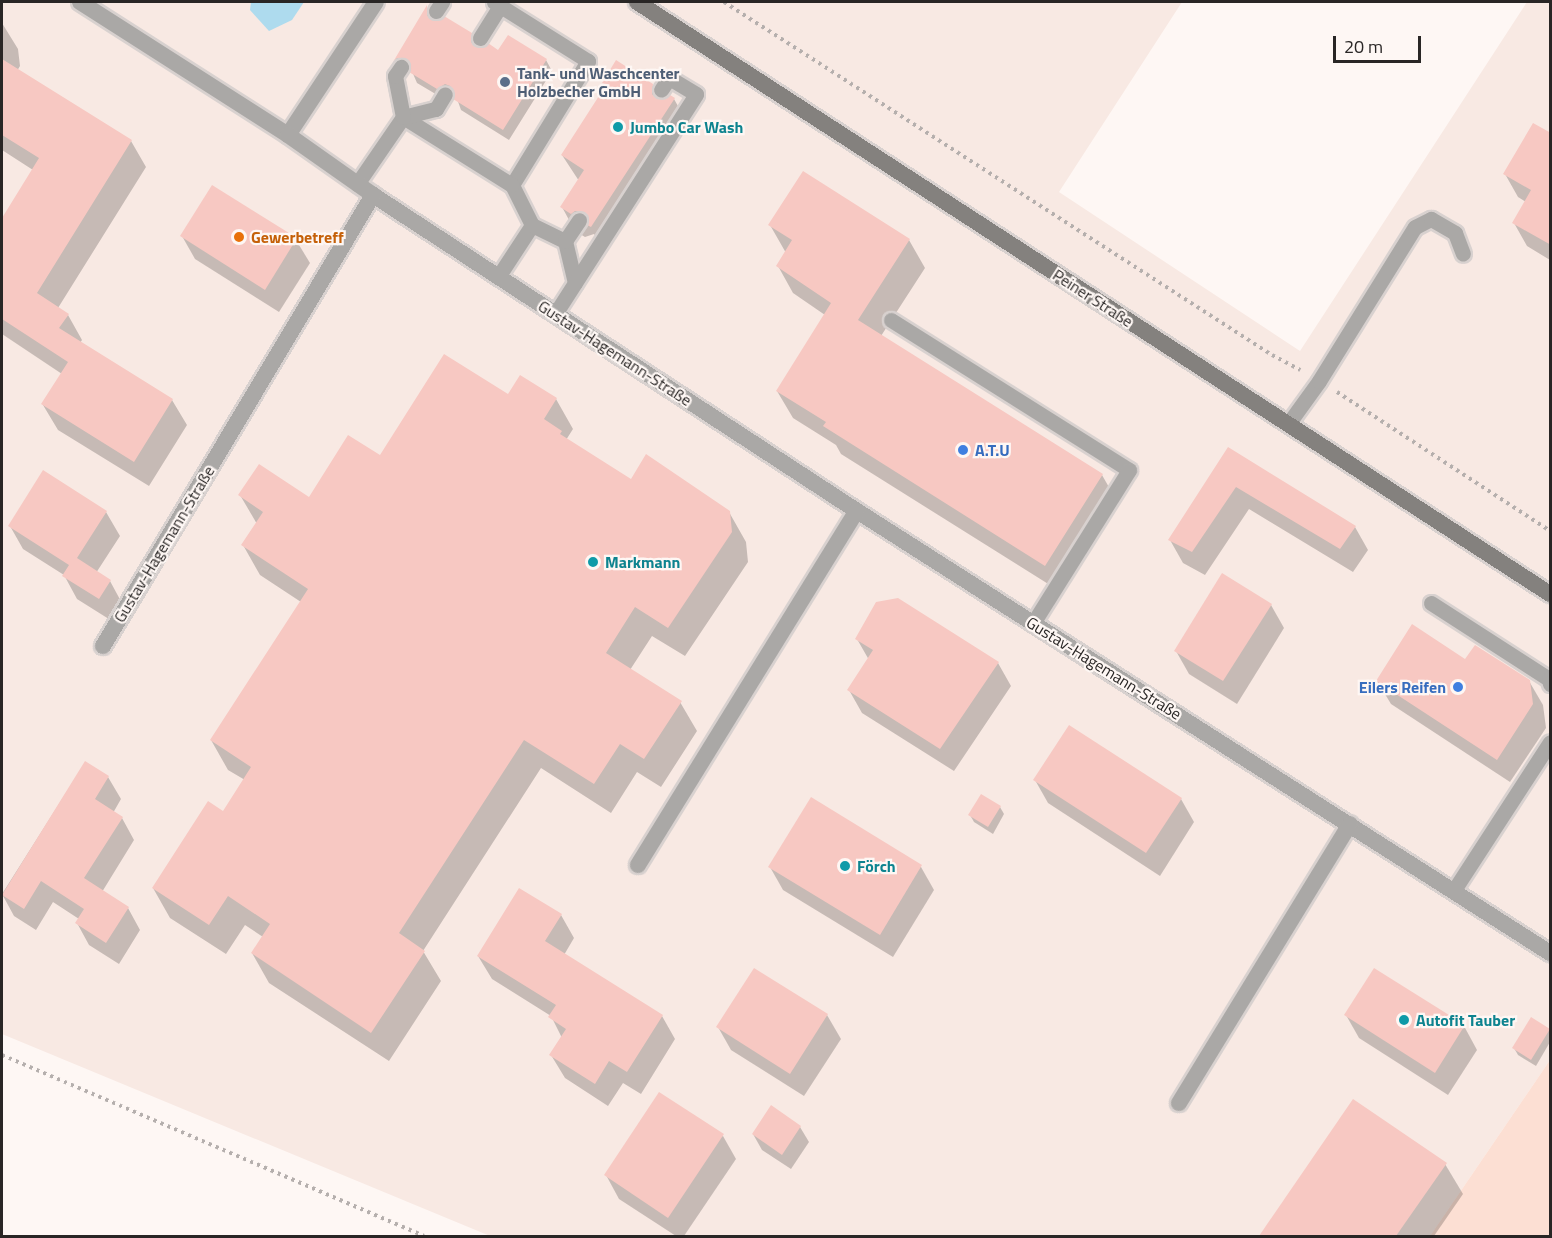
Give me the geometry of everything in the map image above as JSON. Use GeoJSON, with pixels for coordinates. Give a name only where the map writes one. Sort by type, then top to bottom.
{"type":"FeatureCollection","features":[{"type":"Feature","properties":{"kind":"main road","name":"Peiner Straße"},"geometry":{"type":"LineString","coordinates":[[637,2],[1551,594]]}},
{"type":"Feature","properties":{"kind":"street","name":"Gustav-Hagemann-Straße"},"geometry":{"type":"LineString","coordinates":[[80,2],[288,135],[373,195],[857,511],[1551,953]]}},
{"type":"Feature","properties":{"kind":"street"},"geometry":{"type":"LineString","coordinates":[[288,135],[376,2]]}},
{"type":"Feature","properties":{"kind":"street","name":"Gustav-Hagemann-Straße"},"geometry":{"type":"LineString","coordinates":[[103,646],[373,195]]}},
{"type":"Feature","properties":{"kind":"street"},"geometry":{"type":"LineString","coordinates":[[638,865],[857,511]]}},
{"type":"Feature","properties":{"kind":"street"},"geometry":{"type":"LineString","coordinates":[[1179,1103],[1350,824]]}},
{"type":"Feature","properties":{"kind":"lane"},"geometry":{"type":"LineString","coordinates":[[480,38],[497,3],[588,61],[512,185]]}},
{"type":"Feature","properties":{"kind":"lane"},"geometry":{"type":"LineString","coordinates":[[401,67],[395,76],[403,117],[512,185],[532,225],[565,241]]}},
{"type":"Feature","properties":{"kind":"lane"},"geometry":{"type":"LineString","coordinates":[[555,314],[696,94],[669,78],[662,90]]}},
{"type":"Feature","properties":{"kind":"lane"},"geometry":{"type":"LineString","coordinates":[[357,184],[403,117],[436,109],[445,94]]}},
{"type":"Feature","properties":{"kind":"lane"},"geometry":{"type":"LineString","coordinates":[[575,283],[565,241],[579,219]]}},
{"type":"Feature","properties":{"kind":"lane"},"geometry":{"type":"LineString","coordinates":[[1288,424],[1319,381],[1415,227],[1431,219],[1455,232],[1463,254]]}},
{"type":"Feature","properties":{"kind":"lane"},"geometry":{"type":"LineString","coordinates":[[498,277],[532,225]]}},
{"type":"Feature","properties":{"kind":"lane"},"geometry":{"type":"LineString","coordinates":[[891,320],[1129,470],[1033,622]]}},
{"type":"Feature","properties":{"kind":"lane"},"geometry":{"type":"LineString","coordinates":[[1431,603],[1549,679],[1551,684]]}},
{"type":"Feature","properties":{"kind":"lane"},"geometry":{"type":"LineString","coordinates":[[1454,890],[1551,742]]}},
{"type":"Feature","properties":{"kind":"path"},"geometry":{"type":"LineString","coordinates":[[724,2],[1272,355],[1319,381],[1551,531]]}},
{"type":"Feature","properties":{"kind":"path"},"geometry":{"type":"LineString","coordinates":[[2,1054],[424,1236]]}},
{"type":"Feature","properties":{"kind":"shaded area"},"geometry":{"type":"Polygon","coordinates":[[[2,2],[1182,2],[1059,192],[1300,351],[1527,2],[1550,2],[1550,1060],[1430,1236],[490,1236],[2,1034],[2,2]]]}},
{"type":"Feature","properties":{"kind":"shaded area"},"geometry":{"type":"Polygon","coordinates":[[[1550,1060],[1550,1236],[1430,1236],[1550,1060]]]}},
{"type":"Feature","properties":{"kind":"water"},"geometry":{"type":"Polygon","coordinates":[[[251,2],[304,2],[292,20],[269,31],[250,10],[251,2]]]}},
{"type":"Feature","properties":{"kind":"building"},"geometry":{"type":"Polygon","coordinates":[[[427,5],[427,15],[430,19],[436,21],[444,16],[472,33],[471,42],[475,46],[484,47],[488,43],[498,50],[508,35],[547,59],[503,130],[453,99],[455,94],[450,86],[445,84],[437,89],[409,72],[410,63],[406,59],[397,58],[393,62],[427,5]]]}},
{"type":"Feature","properties":{"kind":"building"},"geometry":{"type":"Polygon","coordinates":[[[2,59],[132,140],[37,293],[69,314],[59,328],[173,399],[134,462],[41,404],[68,362],[2,319],[2,218],[39,158],[2,135],[2,59]]]}},
{"type":"Feature","properties":{"kind":"building","name":"Jumbo Car Wash"},"geometry":{"type":"Polygon","coordinates":[[[616,60],[653,84],[652,94],[656,98],[665,99],[670,95],[675,98],[591,227],[587,225],[588,216],[584,212],[575,211],[571,214],[560,207],[584,170],[561,155],[606,85],[602,83],[616,60]]]}},
{"type":"Feature","properties":{"kind":"building"},"geometry":{"type":"Polygon","coordinates":[[[1533,123],[1551,133],[1551,245],[1512,223],[1531,190],[1503,174],[1533,123]]]}},
{"type":"Feature","properties":{"kind":"building","name":"A.T.U"},"geometry":{"type":"Polygon","coordinates":[[[803,171],[910,239],[858,320],[1103,474],[1045,566],[823,426],[826,422],[776,391],[831,303],[776,266],[792,240],[768,225],[803,171]]]}},
{"type":"Feature","properties":{"kind":"building","name":"Gewerbetreff"},"geometry":{"type":"Polygon","coordinates":[[[212,185],[297,238],[265,290],[180,236],[212,185]]]}},
{"type":"Feature","properties":{"kind":"building"},"geometry":{"type":"Polygon","coordinates":[[[444,354],[508,394],[520,375],[557,398],[544,419],[562,431],[560,434],[631,479],[646,454],[730,511],[732,532],[668,628],[635,607],[606,653],[682,701],[644,759],[620,744],[594,784],[524,740],[399,933],[425,951],[371,1033],[251,953],[270,924],[228,896],[209,925],[152,888],[208,801],[223,811],[251,767],[210,740],[308,589],[241,545],[263,512],[238,495],[259,464],[309,497],[348,435],[380,455],[444,354]]]}},
{"type":"Feature","properties":{"kind":"building"},"geometry":{"type":"Polygon","coordinates":[[[1228,447],[1356,526],[1340,549],[1236,487],[1192,552],[1168,540],[1228,447]]]}},
{"type":"Feature","properties":{"kind":"building"},"geometry":{"type":"Polygon","coordinates":[[[43,470],[107,511],[77,558],[111,580],[99,599],[62,576],[69,565],[8,526],[43,470]]]}},
{"type":"Feature","properties":{"kind":"building"},"geometry":{"type":"Polygon","coordinates":[[[1222,573],[1272,604],[1223,681],[1174,651],[1222,573]]]}},
{"type":"Feature","properties":{"kind":"building"},"geometry":{"type":"Polygon","coordinates":[[[898,598],[999,662],[940,749],[847,690],[873,650],[855,639],[876,602],[898,598]]]}},
{"type":"Feature","properties":{"kind":"building","name":"Eilers Reifen"},"geometry":{"type":"Polygon","coordinates":[[[1412,624],[1465,659],[1475,645],[1530,680],[1533,704],[1497,760],[1376,681],[1412,624]]]}},
{"type":"Feature","properties":{"kind":"building"},"geometry":{"type":"Polygon","coordinates":[[[1069,725],[1182,798],[1146,853],[1033,780],[1069,725]]]}},
{"type":"Feature","properties":{"kind":"building"},"geometry":{"type":"Polygon","coordinates":[[[85,761],[109,776],[95,799],[123,817],[84,878],[129,907],[106,943],[75,923],[84,909],[41,881],[24,909],[2,895],[85,761]]]}},
{"type":"Feature","properties":{"kind":"building"},"geometry":{"type":"Polygon","coordinates":[[[981,794],[1001,806],[988,827],[968,815],[981,794]]]}},
{"type":"Feature","properties":{"kind":"building","name":"Förch"},"geometry":{"type":"Polygon","coordinates":[[[811,797],[922,865],[880,935],[768,867],[811,797]]]}},
{"type":"Feature","properties":{"kind":"building"},"geometry":{"type":"Polygon","coordinates":[[[519,888],[562,914],[545,941],[663,1015],[627,1072],[609,1061],[595,1084],[549,1055],[566,1029],[548,1017],[556,1005],[477,956],[519,888]]]}},
{"type":"Feature","properties":{"kind":"building"},"geometry":{"type":"Polygon","coordinates":[[[754,968],[828,1014],[790,1074],[716,1027],[754,968]]]}},
{"type":"Feature","properties":{"kind":"building","name":"Autofit Tauber"},"geometry":{"type":"Polygon","coordinates":[[[1374,968],[1465,1025],[1435,1073],[1344,1015],[1374,968]]]}},
{"type":"Feature","properties":{"kind":"building"},"geometry":{"type":"Polygon","coordinates":[[[1531,1017],[1550,1029],[1531,1060],[1512,1048],[1531,1017]]]}},
{"type":"Feature","properties":{"kind":"building"},"geometry":{"type":"Polygon","coordinates":[[[659,1092],[724,1134],[668,1218],[604,1175],[659,1092]]]}},
{"type":"Feature","properties":{"kind":"building"},"geometry":{"type":"Polygon","coordinates":[[[1353,1099],[1447,1163],[1396,1236],[1259,1236],[1353,1099]]]}},
{"type":"Feature","properties":{"kind":"building"},"geometry":{"type":"Polygon","coordinates":[[[771,1105],[801,1126],[782,1155],[752,1134],[771,1105]]]}},
{"type":"Feature","properties":{"kind":"place","name":"Tank- und Waschcenter Holzbecher GmbH"},"geometry":{"type":"Point","coordinates":[505,82]}},
{"type":"Feature","properties":{"kind":"place","name":"Jumbo Car Wash"},"geometry":{"type":"Point","coordinates":[618,127]}},
{"type":"Feature","properties":{"kind":"place","name":"Gewerbetreff"},"geometry":{"type":"Point","coordinates":[239,237]}},
{"type":"Feature","properties":{"kind":"place","name":"A.T.U"},"geometry":{"type":"Point","coordinates":[963,450]}},
{"type":"Feature","properties":{"kind":"place","name":"Markmann"},"geometry":{"type":"Point","coordinates":[593,562]}},
{"type":"Feature","properties":{"kind":"place","name":"Eilers Reifen"},"geometry":{"type":"Point","coordinates":[1458,687]}},
{"type":"Feature","properties":{"kind":"place","name":"Förch"},"geometry":{"type":"Point","coordinates":[845,866]}},
{"type":"Feature","properties":{"kind":"place","name":"Autofit Tauber"},"geometry":{"type":"Point","coordinates":[1404,1020]}}]}
